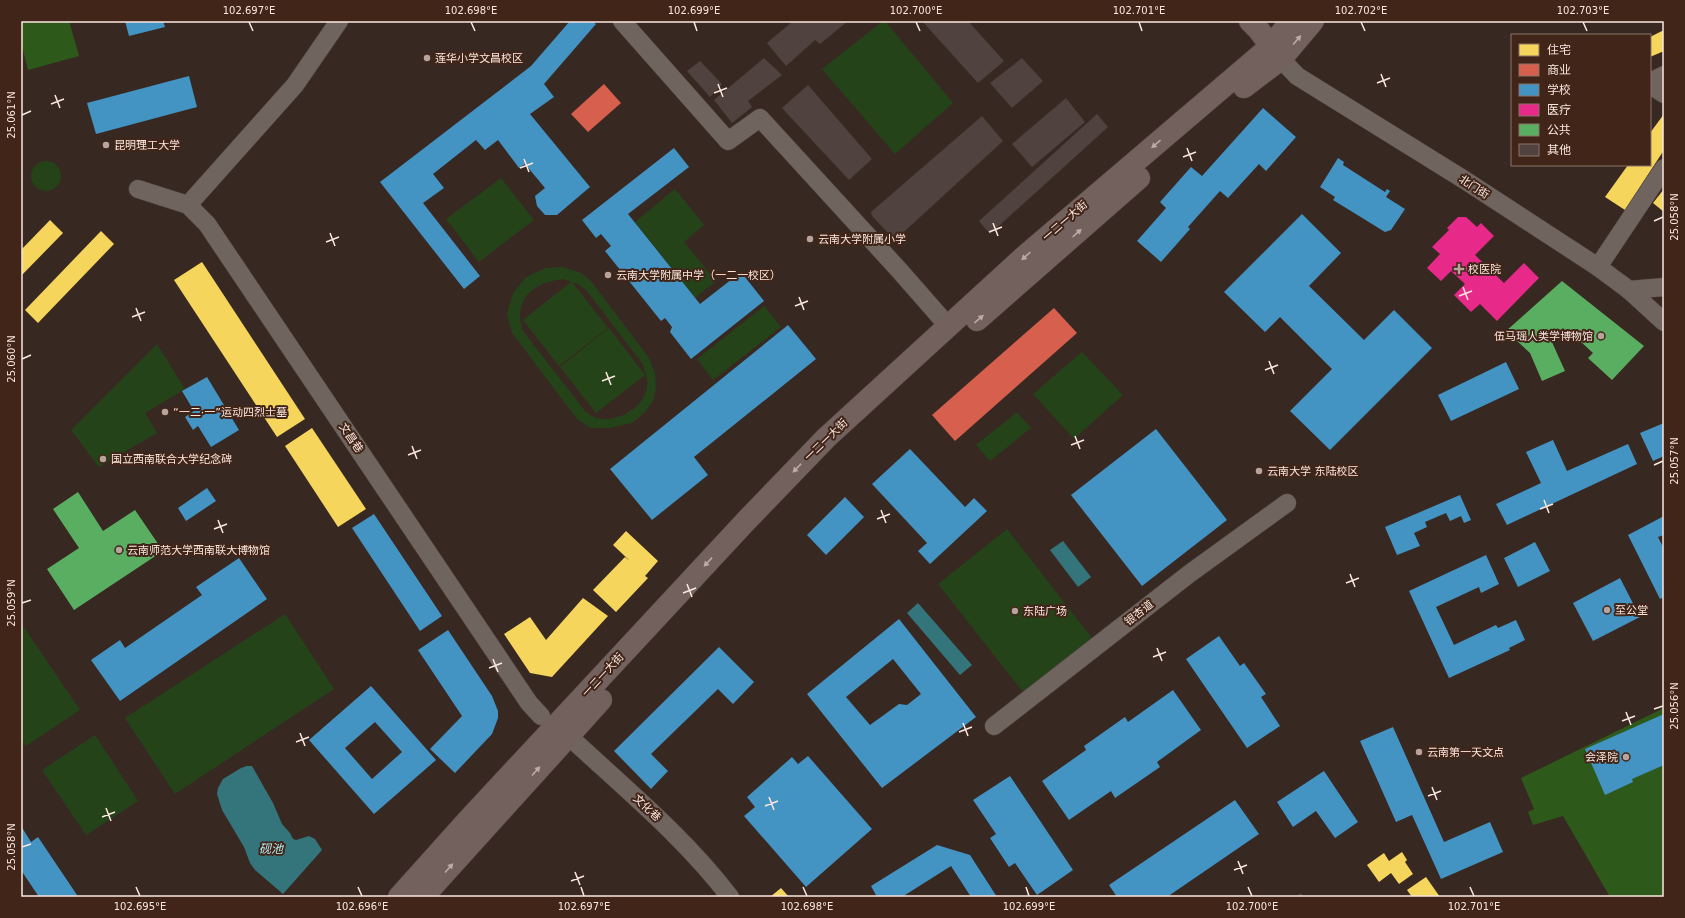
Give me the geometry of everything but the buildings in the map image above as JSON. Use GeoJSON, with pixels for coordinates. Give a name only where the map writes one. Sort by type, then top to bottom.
{"type":"FeatureCollection","features":[{"type":"Feature","properties":{"kind":"main road"},"geometry":{"type":"LineString","coordinates":[[1250,21],[1276,52]]}},
{"type":"Feature","properties":{"kind":"main road","name":"一二一大街"},"geometry":{"type":"LineString","coordinates":[[423,897],[555,726],[835,449],[914,375],[1227,100],[1276,52],[1291,21]]}},
{"type":"Feature","properties":{"kind":"main road","name":"一二一大街"},"geometry":{"type":"LineString","coordinates":[[399,897],[555,726],[826,438],[1026,255],[1314,21]]}},
{"type":"Feature","properties":{"kind":"street"},"geometry":{"type":"LineString","coordinates":[[188,205],[295,85],[339,21]]}},
{"type":"Feature","properties":{"kind":"street"},"geometry":{"type":"LineString","coordinates":[[622,21],[728,141],[760,118],[949,327]]}},
{"type":"Feature","properties":{"kind":"street","name":"北门街"},"geometry":{"type":"LineString","coordinates":[[1276,52],[1297,76],[1463,179],[1598,267],[1629,290],[1664,322]]}},
{"type":"Feature","properties":{"kind":"street"},"geometry":{"type":"LineString","coordinates":[[1651,82],[1664,75]]}},
{"type":"Feature","properties":{"kind":"street"},"geometry":{"type":"LineString","coordinates":[[1651,84],[1664,94]]}},
{"type":"Feature","properties":{"kind":"street"},"geometry":{"type":"LineString","coordinates":[[1598,267],[1664,168]]}},
{"type":"Feature","properties":{"kind":"street","name":"文昌巷"},"geometry":{"type":"LineString","coordinates":[[138,189],[188,205],[207,224],[525,697],[555,726]]}},
{"type":"Feature","properties":{"kind":"street"},"geometry":{"type":"LineString","coordinates":[[1629,290],[1664,287]]}},
{"type":"Feature","properties":{"kind":"street","name":"银杏道"},"geometry":{"type":"LineString","coordinates":[[994,726],[1189,574],[1287,503]]}},
{"type":"Feature","properties":{"kind":"street","name":"文化巷"},"geometry":{"type":"LineString","coordinates":[[555,726],[651,810],[730,897]]}},
{"type":"Feature","properties":{"kind":"green space"},"geometry":{"type":"Polygon","coordinates":[[[21,21],[69,21],[79,56],[28,70],[21,42],[21,21]]]}},
{"type":"Feature","properties":{"kind":"green space"},"geometry":{"type":"Polygon","coordinates":[[[883,21],[885,21],[953,103],[895,154],[822,69],[883,21]]]}},
{"type":"Feature","properties":{"kind":"green space"},"geometry":{"type":"Polygon","coordinates":[[[46,161],[57,165],[61,176],[57,187],[46,191],[35,187],[31,176],[35,165],[46,161]]]}},
{"type":"Feature","properties":{"kind":"green space"},"geometry":{"type":"Polygon","coordinates":[[[501,178],[534,220],[479,262],[446,219],[501,178]]]}},
{"type":"Feature","properties":{"kind":"green space"},"geometry":{"type":"Polygon","coordinates":[[[675,189],[704,225],[684,242],[716,281],[695,298],[635,222],[675,189]]]}},
{"type":"Feature","properties":{"kind":"green space"},"geometry":{"type":"Polygon","coordinates":[[[563,267],[581,273],[591,281],[649,358],[655,373],[656,388],[653,401],[645,412],[632,423],[610,428],[591,428],[577,419],[512,333],[507,314],[513,293],[526,277],[545,268],[563,267]],[[564,279],[548,282],[534,288],[529,293],[521,306],[520,319],[523,331],[585,411],[596,418],[604,419],[628,413],[641,402],[645,395],[647,381],[642,363],[586,290],[578,284],[572,282],[608,328],[559,366],[523,320],[571,282],[564,279]]]}},
{"type":"Feature","properties":{"kind":"green space"},"geometry":{"type":"Polygon","coordinates":[[[764,306],[781,327],[713,380],[697,359],[764,306]]]}},
{"type":"Feature","properties":{"kind":"green space"},"geometry":{"type":"Polygon","coordinates":[[[609,328],[645,375],[596,413],[560,367],[609,328]]]}},
{"type":"Feature","properties":{"kind":"green space"},"geometry":{"type":"Polygon","coordinates":[[[157,344],[185,389],[145,413],[157,433],[99,467],[71,430],[157,344]]]}},
{"type":"Feature","properties":{"kind":"green space"},"geometry":{"type":"Polygon","coordinates":[[[1082,352],[1123,395],[1074,439],[1033,394],[1082,352]]]}},
{"type":"Feature","properties":{"kind":"green space"},"geometry":{"type":"Polygon","coordinates":[[[1017,412],[1031,428],[990,461],[976,445],[1017,412]]]}},
{"type":"Feature","properties":{"kind":"green space","name":"东陆广场"},"geometry":{"type":"Polygon","coordinates":[[[1007,529],[1092,638],[1023,692],[938,584],[1007,529]]]}},
{"type":"Feature","properties":{"kind":"green space"},"geometry":{"type":"Polygon","coordinates":[[[285,614],[334,689],[175,794],[125,718],[285,614]]]}},
{"type":"Feature","properties":{"kind":"green space"},"geometry":{"type":"Polygon","coordinates":[[[21,623],[80,710],[26,746],[21,740],[21,623]]]}},
{"type":"Feature","properties":{"kind":"green space"},"geometry":{"type":"Polygon","coordinates":[[[1664,708],[1664,897],[1610,897],[1563,816],[1533,825],[1528,812],[1534,809],[1521,778],[1664,708]]]}},
{"type":"Feature","properties":{"kind":"green space"},"geometry":{"type":"Polygon","coordinates":[[[95,735],[138,801],[86,835],[42,770],[95,735]]]}},
{"type":"Feature","properties":{"kind":"water"},"geometry":{"type":"Polygon","coordinates":[[[1063,541],[1091,577],[1078,587],[1050,550],[1063,541]]]}},
{"type":"Feature","properties":{"kind":"water"},"geometry":{"type":"Polygon","coordinates":[[[918,603],[972,665],[960,675],[907,613],[918,603]]]}},
{"type":"Feature","properties":{"kind":"water","name":"砚池"},"geometry":{"type":"Polygon","coordinates":[[[247,766],[252,766],[273,803],[282,824],[293,839],[296,840],[309,836],[315,839],[322,850],[283,894],[255,870],[250,863],[244,847],[222,810],[217,794],[218,788],[223,779],[247,766]]]}},
{"type":"Feature","properties":{"kind":"place","name":"莲华小学文昌校区"},"geometry":{"type":"Point","coordinates":[427,58]}},
{"type":"Feature","properties":{"kind":"place","name":"昆明理工大学"},"geometry":{"type":"Point","coordinates":[106,145]}},
{"type":"Feature","properties":{"kind":"place","name":"云南大学附属小学"},"geometry":{"type":"Point","coordinates":[810,239]}},
{"type":"Feature","properties":{"kind":"place","name":"校医院"},"geometry":{"type":"Point","coordinates":[1459,269]}},
{"type":"Feature","properties":{"kind":"place","name":"云南大学附属中学（一二一校区）"},"geometry":{"type":"Point","coordinates":[608,275]}},
{"type":"Feature","properties":{"kind":"place","name":"伍马瑶人类学博物馆"},"geometry":{"type":"Point","coordinates":[1601,336]}},
{"type":"Feature","properties":{"kind":"place","name":"“一二·一”运动四烈士墓"},"geometry":{"type":"Point","coordinates":[165,412]}},
{"type":"Feature","properties":{"kind":"place","name":"国立西南联合大学纪念碑"},"geometry":{"type":"Point","coordinates":[103,459]}},
{"type":"Feature","properties":{"kind":"place","name":"云南大学 东陆校区"},"geometry":{"type":"Point","coordinates":[1259,471]}},
{"type":"Feature","properties":{"kind":"place","name":"云南师范大学西南联大博物馆"},"geometry":{"type":"Point","coordinates":[119,550]}},
{"type":"Feature","properties":{"kind":"place","name":"至公堂"},"geometry":{"type":"Point","coordinates":[1607,610]}},
{"type":"Feature","properties":{"kind":"place","name":"东陆广场"},"geometry":{"type":"Point","coordinates":[1015,611]}},
{"type":"Feature","properties":{"kind":"place","name":"云南第一天文点"},"geometry":{"type":"Point","coordinates":[1419,752]}},
{"type":"Feature","properties":{"kind":"place","name":"会泽院"},"geometry":{"type":"Point","coordinates":[1626,757]}}]}
